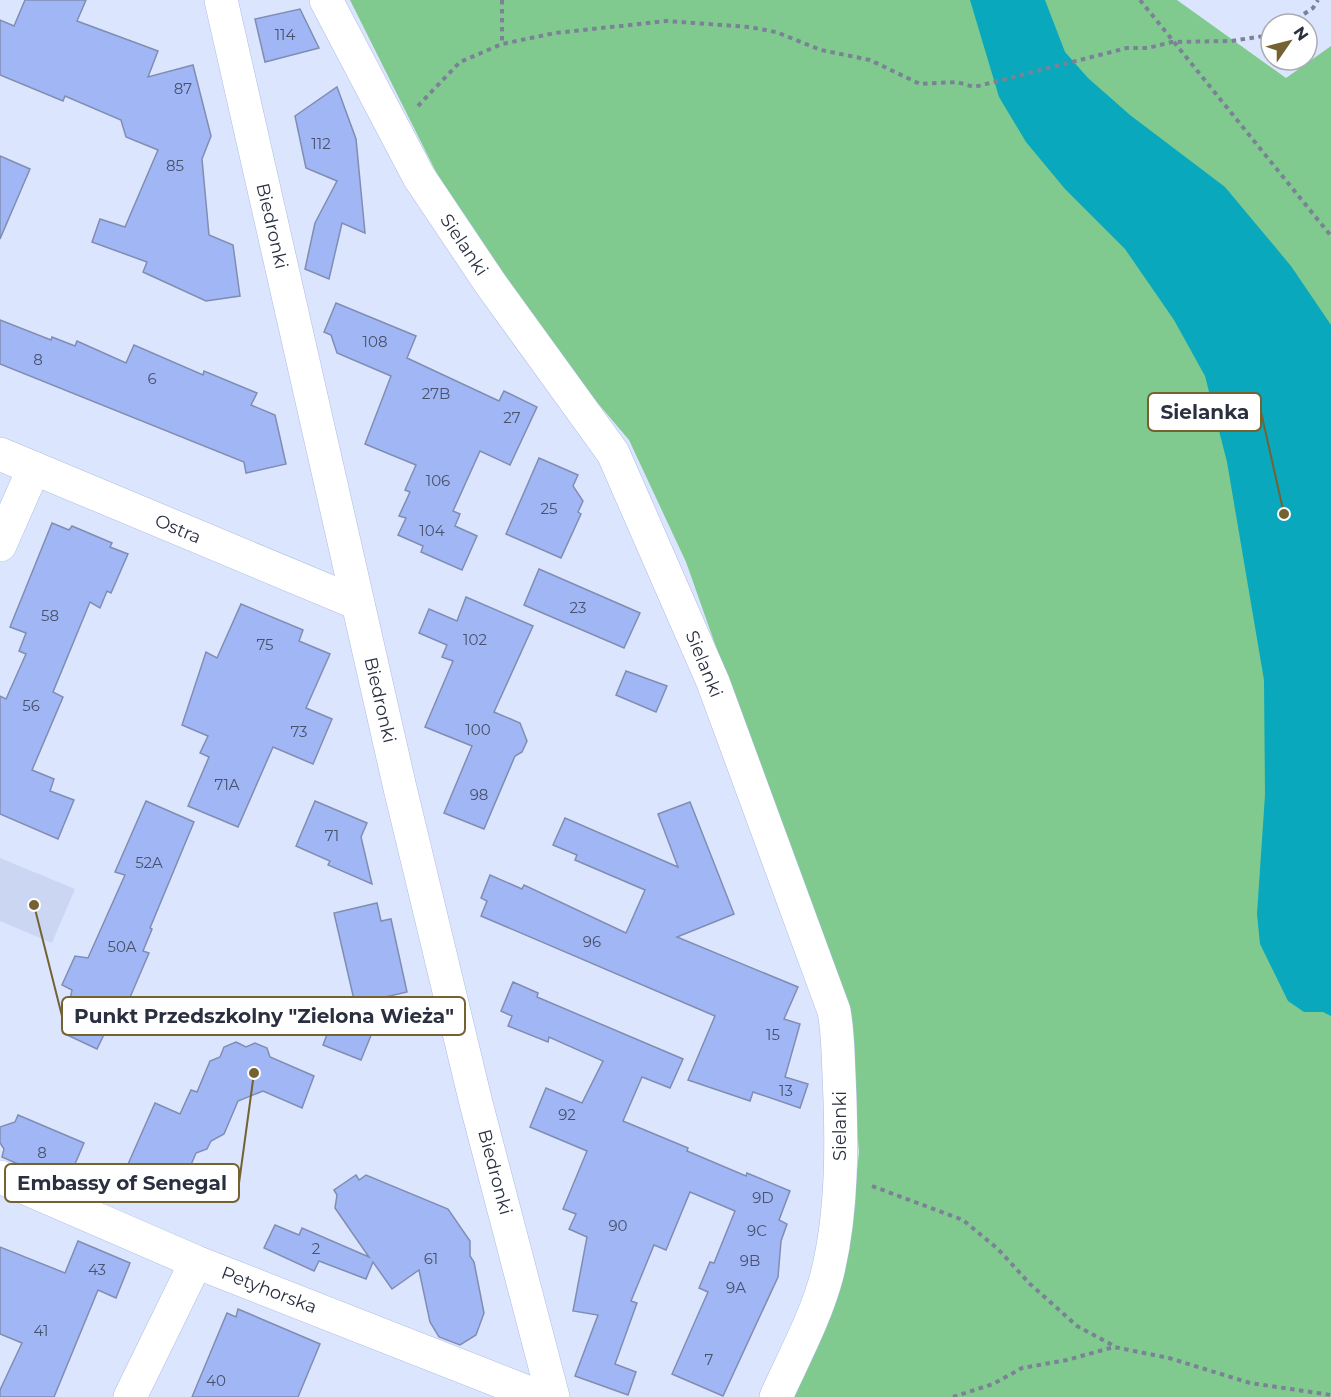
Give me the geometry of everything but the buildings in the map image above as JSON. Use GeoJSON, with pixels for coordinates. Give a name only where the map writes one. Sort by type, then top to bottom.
{"type":"FeatureCollection","features":[{"type":"Feature","properties":{"kind":"street","name":"Biedronki"},"geometry":{"type":"LineString","coordinates":[[221,0],[357,603],[457,1025],[553,1397]]}},
{"type":"Feature","properties":{"kind":"street","name":"Sielanki"},"geometry":{"type":"LineString","coordinates":[[326,0],[419,177],[490,283],[613,453],[713,682],[834,1011],[837,1027],[841,1110],[838,1182],[827,1275],[814,1311],[776,1397]]}},
{"type":"Feature","properties":{"kind":"street","name":"Ostra"},"geometry":{"type":"LineString","coordinates":[[0,454],[357,603]]}},
{"type":"Feature","properties":{"kind":"street"},"geometry":{"type":"LineString","coordinates":[[0,545],[34,468]]}},
{"type":"Feature","properties":{"kind":"street","name":"Petyhorska"},"geometry":{"type":"LineString","coordinates":[[0,1177],[196,1262],[540,1397]]}},
{"type":"Feature","properties":{"kind":"street"},"geometry":{"type":"LineString","coordinates":[[130,1397],[196,1262]]}},
{"type":"Feature","properties":{"kind":"path"},"geometry":{"type":"LineString","coordinates":[[502,0],[502,44]]}},
{"type":"Feature","properties":{"kind":"path"},"geometry":{"type":"LineString","coordinates":[[1140,0],[1331,236]]}},
{"type":"Feature","properties":{"kind":"path"},"geometry":{"type":"LineString","coordinates":[[1307,12],[1318,0]]}},
{"type":"Feature","properties":{"kind":"path"},"geometry":{"type":"LineString","coordinates":[[393,127],[408,116],[460,62],[502,44],[555,33],[667,21],[749,27],[776,32],[821,50],[870,60],[920,84],[957,82],[974,87],[1127,48],[1148,48],[1172,42],[1231,41],[1259,37]]}},
{"type":"Feature","properties":{"kind":"path"},"geometry":{"type":"LineString","coordinates":[[838,1182],[865,1184],[963,1220],[998,1249],[1030,1284],[1077,1326],[1114,1347],[1169,1358],[1250,1383],[1331,1395]]}},
{"type":"Feature","properties":{"kind":"path"},"geometry":{"type":"LineString","coordinates":[[953,1397],[993,1384],[1023,1368],[1067,1360],[1114,1347]]}},
{"type":"Feature","properties":{"kind":"shaded area"},"geometry":{"type":"Polygon","coordinates":[[[0,858],[75,889],[52,943],[0,921],[0,858]]]}},
{"type":"Feature","properties":{"kind":"green space"},"geometry":{"type":"Polygon","coordinates":[[[350,0],[1177,0],[1259,59],[1259,72],[1278,72],[1286,78],[1294,72],[1319,72],[1319,55],[1331,46],[1331,1397],[792,1397],[848,1255],[859,1152],[849,1023],[686,562],[629,440],[568,368],[441,182],[350,0]]]}},
{"type":"Feature","properties":{"kind":"water"},"geometry":{"type":"Polygon","coordinates":[[[970,0],[1045,0],[1065,52],[1088,78],[1130,115],[1225,187],[1291,266],[1331,325],[1331,1016],[1323,1012],[1304,1012],[1288,1001],[1260,944],[1257,914],[1265,795],[1264,680],[1227,462],[1205,376],[1174,320],[1125,249],[1065,189],[1026,142],[999,97],[970,0]]]}},
{"type":"Feature","properties":{"kind":"place","name":"Sielanka"},"geometry":{"type":"Point","coordinates":[1284,514]}},
{"type":"Feature","properties":{"kind":"place","name":"Punkt Przedszkolny \"Zielona Wieża\""},"geometry":{"type":"Point","coordinates":[34,905]}},
{"type":"Feature","properties":{"kind":"place","name":"Embassy of Senegal"},"geometry":{"type":"Point","coordinates":[254,1073]}}]}
